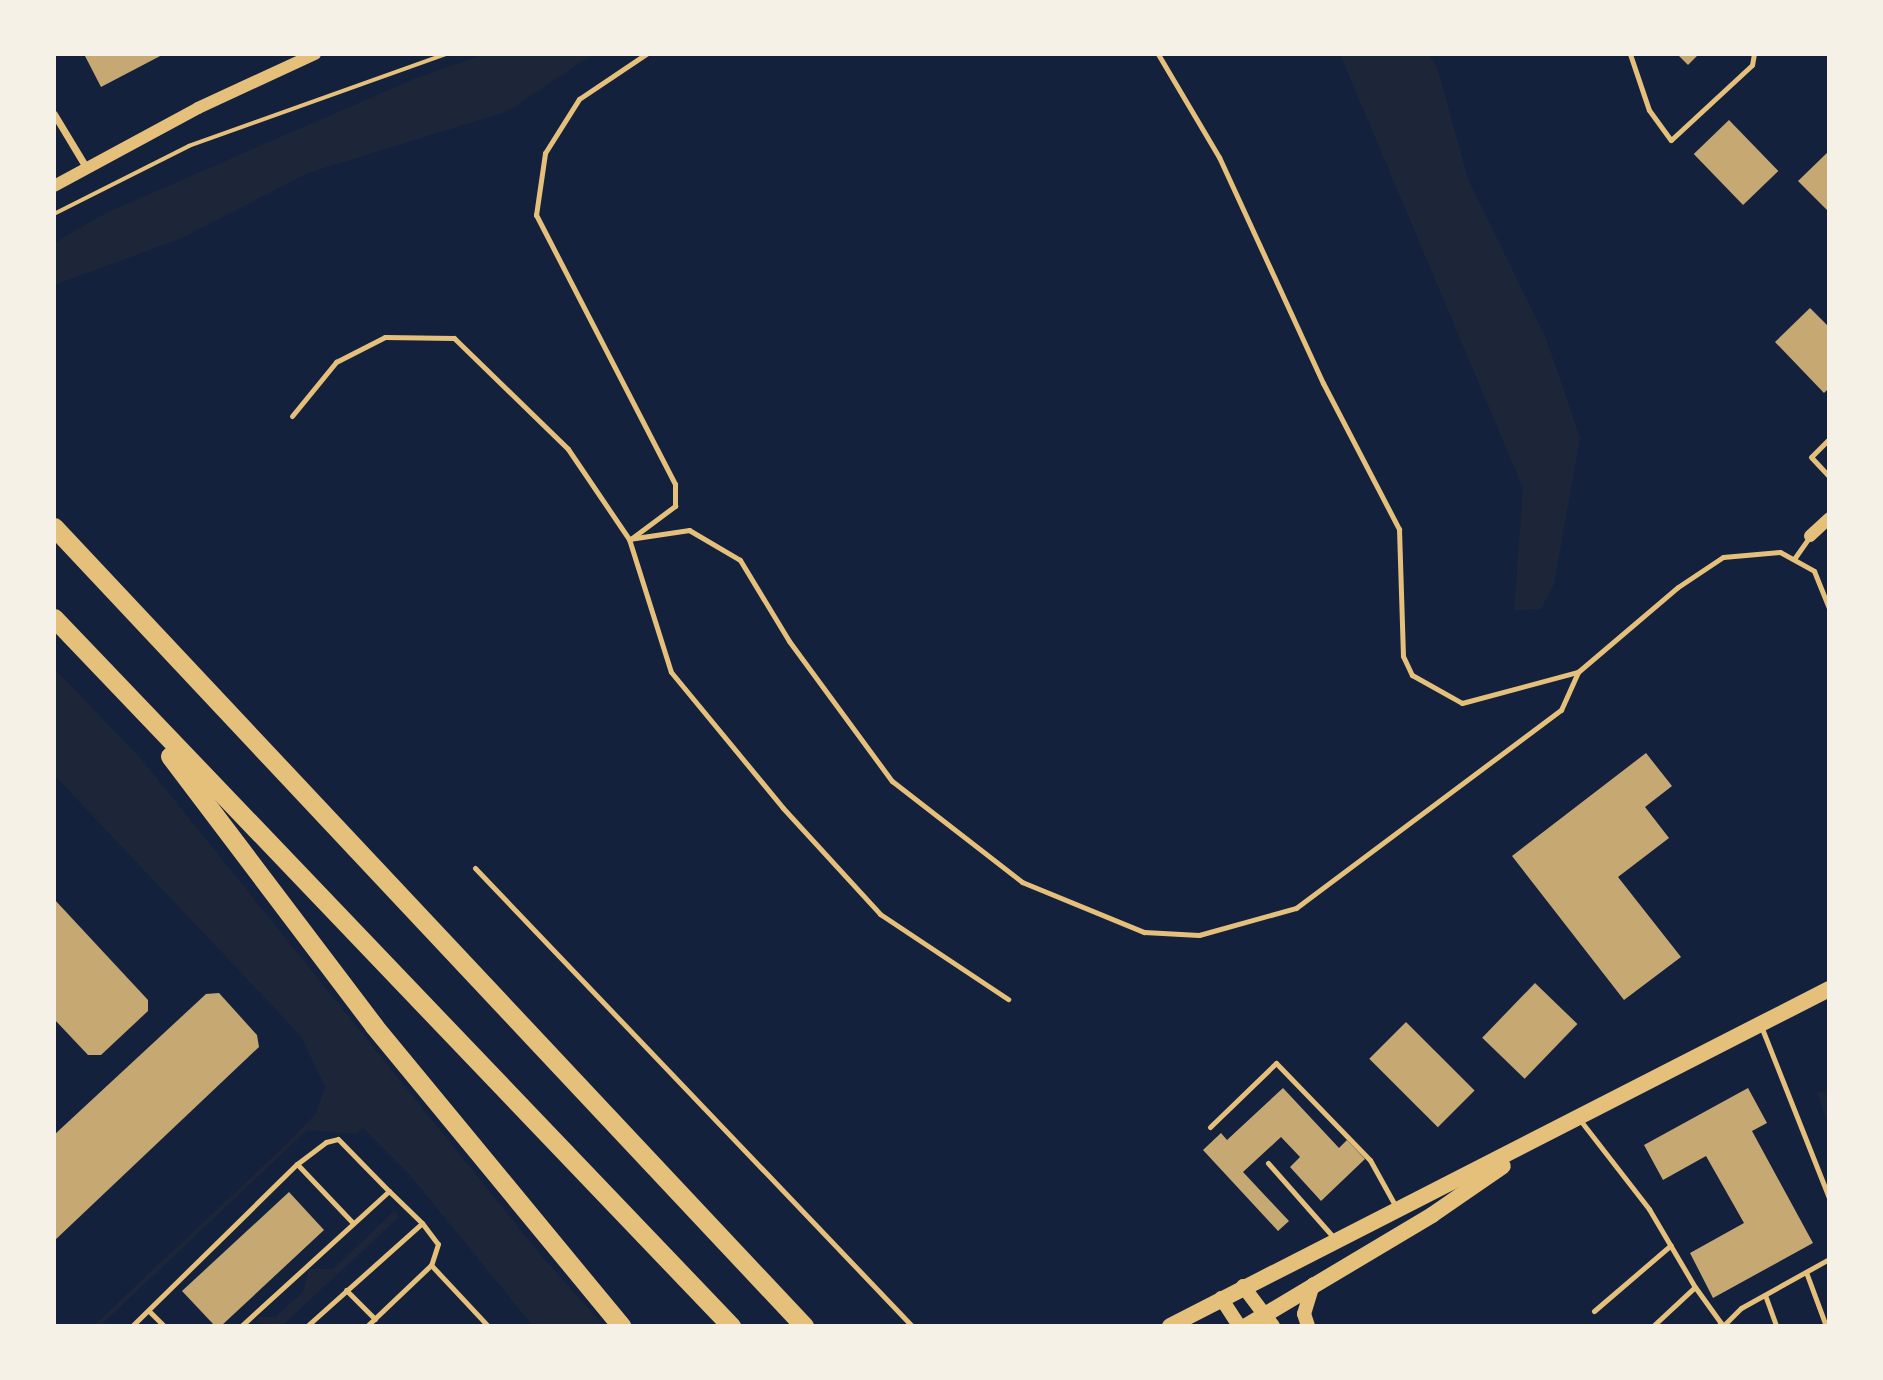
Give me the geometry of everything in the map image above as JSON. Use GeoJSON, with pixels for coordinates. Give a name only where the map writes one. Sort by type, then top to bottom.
{"type":"FeatureCollection","features":[{"type":"Feature","properties":{"kind":"highway"},"geometry":{"type":"LineString","coordinates":[[54,520],[88,562]]}},
{"type":"Feature","properties":{"kind":"highway"},"geometry":{"type":"LineString","coordinates":[[54,527],[804,1326]]}},
{"type":"Feature","properties":{"kind":"highway"},"geometry":{"type":"LineString","coordinates":[[54,618],[134,706],[312,883],[731,1326]]}},
{"type":"Feature","properties":{"kind":"highway"},"geometry":{"type":"LineString","coordinates":[[134,706],[279,905],[621,1326]]}},
{"type":"Feature","properties":{"kind":"main road"},"geometry":{"type":"LineString","coordinates":[[1170,1326],[1243,1286],[1551,1133],[1829,989]]}},
{"type":"Feature","properties":{"kind":"main road"},"geometry":{"type":"LineString","coordinates":[[1246,1326],[1267,1321],[1313,1284],[1432,1215],[1551,1133]]}},
{"type":"Feature","properties":{"kind":"main road"},"geometry":{"type":"LineString","coordinates":[[1308,1326],[1304,1314],[1313,1284]]}},
{"type":"Feature","properties":{"kind":"main road"},"geometry":{"type":"LineString","coordinates":[[1243,1286],[1267,1321]]}},
{"type":"Feature","properties":{"kind":"main road"},"geometry":{"type":"LineString","coordinates":[[1221,1298],[1239,1326]]}},
{"type":"Feature","properties":{"kind":"street"},"geometry":{"type":"LineString","coordinates":[[54,186],[86,167],[315,54]]}},
{"type":"Feature","properties":{"kind":"street"},"geometry":{"type":"LineString","coordinates":[[54,114],[86,167]]}},
{"type":"Feature","properties":{"kind":"street"},"geometry":{"type":"LineString","coordinates":[[1810,536],[1829,518]]}},
{"type":"Feature","properties":{"kind":"lane"},"geometry":{"type":"LineString","coordinates":[[629,540],[675,506],[674,484],[537,215],[545,153],[579,99],[646,54]]}},
{"type":"Feature","properties":{"kind":"lane"},"geometry":{"type":"LineString","coordinates":[[1158,54],[1219,157],[1323,383],[1399,529],[1403,656],[1412,676],[1462,703],[1578,672],[1678,587],[1723,557],[1780,552],[1814,571],[1829,608]]}},
{"type":"Feature","properties":{"kind":"lane"},"geometry":{"type":"LineString","coordinates":[[1630,54],[1649,110],[1671,139],[1752,65],[1754,54]]}},
{"type":"Feature","properties":{"kind":"lane"},"geometry":{"type":"LineString","coordinates":[[292,416],[336,362],[385,337],[454,338],[568,449],[629,540],[671,672],[775,798],[880,914],[1008,999]]}},
{"type":"Feature","properties":{"kind":"lane"},"geometry":{"type":"LineString","coordinates":[[1829,439],[1811,457],[1829,476]]}},
{"type":"Feature","properties":{"kind":"lane"},"geometry":{"type":"LineString","coordinates":[[629,540],[689,530],[740,560],[789,641],[892,781],[1021,882],[1144,932],[1199,935],[1296,908],[1561,710],[1578,672]]}},
{"type":"Feature","properties":{"kind":"lane"},"geometry":{"type":"LineString","coordinates":[[1794,559],[1810,536]]}},
{"type":"Feature","properties":{"kind":"lane"},"geometry":{"type":"LineString","coordinates":[[475,868],[912,1326]]}},
{"type":"Feature","properties":{"kind":"lane"},"geometry":{"type":"LineString","coordinates":[[1759,1023],[1829,1198]]}},
{"type":"Feature","properties":{"kind":"lane"},"geometry":{"type":"LineString","coordinates":[[1210,1127],[1276,1063],[1370,1160],[1398,1210]]}},
{"type":"Feature","properties":{"kind":"lane"},"geometry":{"type":"LineString","coordinates":[[1579,1118],[1671,1245],[1720,1325],[1765,1294],[1829,1259]]}},
{"type":"Feature","properties":{"kind":"lane"},"geometry":{"type":"LineString","coordinates":[[132,1326],[297,1164],[326,1142],[338,1139],[422,1223],[438,1244],[432,1265],[367,1326]]}},
{"type":"Feature","properties":{"kind":"lane"},"geometry":{"type":"LineString","coordinates":[[1268,1163],[1336,1240]]}},
{"type":"Feature","properties":{"kind":"lane"},"geometry":{"type":"LineString","coordinates":[[297,1164],[354,1223]]}},
{"type":"Feature","properties":{"kind":"lane"},"geometry":{"type":"LineString","coordinates":[[241,1326],[389,1191]]}},
{"type":"Feature","properties":{"kind":"lane"},"geometry":{"type":"LineString","coordinates":[[310,1325],[422,1223]]}},
{"type":"Feature","properties":{"kind":"lane"},"geometry":{"type":"LineString","coordinates":[[1594,1311],[1671,1245]]}},
{"type":"Feature","properties":{"kind":"lane"},"geometry":{"type":"LineString","coordinates":[[432,1265],[488,1326]]}},
{"type":"Feature","properties":{"kind":"lane"},"geometry":{"type":"LineString","coordinates":[[1806,1272],[1826,1326]]}},
{"type":"Feature","properties":{"kind":"lane"},"geometry":{"type":"LineString","coordinates":[[1653,1326],[1695,1287]]}},
{"type":"Feature","properties":{"kind":"lane"},"geometry":{"type":"LineString","coordinates":[[346,1290],[375,1319]]}},
{"type":"Feature","properties":{"kind":"lane"},"geometry":{"type":"LineString","coordinates":[[1765,1294],[1776,1326]]}},
{"type":"Feature","properties":{"kind":"lane"},"geometry":{"type":"LineString","coordinates":[[149,1311],[164,1326]]}},
{"type":"Feature","properties":{"kind":"path"},"geometry":{"type":"LineString","coordinates":[[54,214],[190,146],[446,54]]}},
{"type":"Feature","properties":{"kind":"shaded area"},"geometry":{"type":"Polygon","coordinates":[[[485,54],[593,54],[508,111],[308,173],[182,238],[54,285],[54,243],[108,212],[414,79],[485,54]]]}},
{"type":"Feature","properties":{"kind":"shaded area"},"geometry":{"type":"Polygon","coordinates":[[[1340,54],[1429,54],[1437,67],[1468,179],[1547,341],[1580,438],[1554,584],[1541,609],[1514,610],[1523,488],[1340,54]]]}},
{"type":"Feature","properties":{"kind":"shaded area"},"geometry":{"type":"Polygon","coordinates":[[[54,668],[142,760],[539,1253],[604,1326],[533,1326],[410,1175],[363,1128],[357,1134],[307,1130],[100,1326],[93,1326],[291,1140],[316,1113],[325,1087],[301,1036],[54,775],[54,668]]]}},
{"type":"Feature","properties":{"kind":"shaded area"},"geometry":{"type":"Polygon","coordinates":[[[1817,1092],[1829,1093],[1829,1127],[1817,1092]]]}},
{"type":"Feature","properties":{"kind":"shaded area"},"geometry":{"type":"Polygon","coordinates":[[[395,1210],[399,1217],[282,1326],[255,1322],[259,1317],[275,1317],[303,1292],[309,1269],[333,1269],[395,1210]]]}},
{"type":"Feature","properties":{"kind":"building"},"geometry":{"type":"Polygon","coordinates":[[[84,54],[164,54],[101,87],[84,54]]]}},
{"type":"Feature","properties":{"kind":"building"},"geometry":{"type":"Polygon","coordinates":[[[1677,54],[1699,54],[1688,65],[1677,54]]]}},
{"type":"Feature","properties":{"kind":"building"},"geometry":{"type":"Polygon","coordinates":[[[1729,120],[1778,171],[1743,205],[1694,154],[1729,120]]]}},
{"type":"Feature","properties":{"kind":"building"},"geometry":{"type":"Polygon","coordinates":[[[1829,151],[1829,212],[1798,181],[1829,151]]]}},
{"type":"Feature","properties":{"kind":"building"},"geometry":{"type":"Polygon","coordinates":[[[1810,308],[1829,327],[1829,388],[1824,393],[1775,342],[1810,308]]]}},
{"type":"Feature","properties":{"kind":"building"},"geometry":{"type":"Polygon","coordinates":[[[1646,753],[1672,786],[1645,807],[1669,838],[1618,877],[1681,957],[1624,1000],[1512,856],[1646,753]]]}},
{"type":"Feature","properties":{"kind":"building"},"geometry":{"type":"Polygon","coordinates":[[[54,899],[148,1000],[148,1011],[101,1055],[88,1055],[54,1019],[54,899]]]}},
{"type":"Feature","properties":{"kind":"building"},"geometry":{"type":"Polygon","coordinates":[[[1535,983],[1577,1024],[1525,1079],[1482,1038],[1535,983]]]}},
{"type":"Feature","properties":{"kind":"building"},"geometry":{"type":"Polygon","coordinates":[[[219,993],[257,1035],[259,1047],[54,1241],[54,1135],[206,994],[219,993]]]}},
{"type":"Feature","properties":{"kind":"building"},"geometry":{"type":"Polygon","coordinates":[[[1406,1022],[1475,1091],[1438,1127],[1369,1059],[1406,1022]]]}},
{"type":"Feature","properties":{"kind":"building"},"geometry":{"type":"Polygon","coordinates":[[[1283,1088],[1339,1148],[1347,1140],[1365,1159],[1321,1201],[1290,1167],[1300,1157],[1281,1137],[1243,1172],[1289,1221],[1278,1231],[1203,1150],[1221,1133],[1227,1140],[1283,1088]]]}},
{"type":"Feature","properties":{"kind":"building"},"geometry":{"type":"Polygon","coordinates":[[[1748,1088],[1767,1123],[1752,1131],[1813,1243],[1713,1298],[1690,1253],[1744,1223],[1706,1156],[1663,1180],[1644,1145],[1748,1088]]]}},
{"type":"Feature","properties":{"kind":"building"},"geometry":{"type":"Polygon","coordinates":[[[289,1192],[324,1230],[221,1326],[215,1326],[182,1291],[289,1192]]]}}]}
